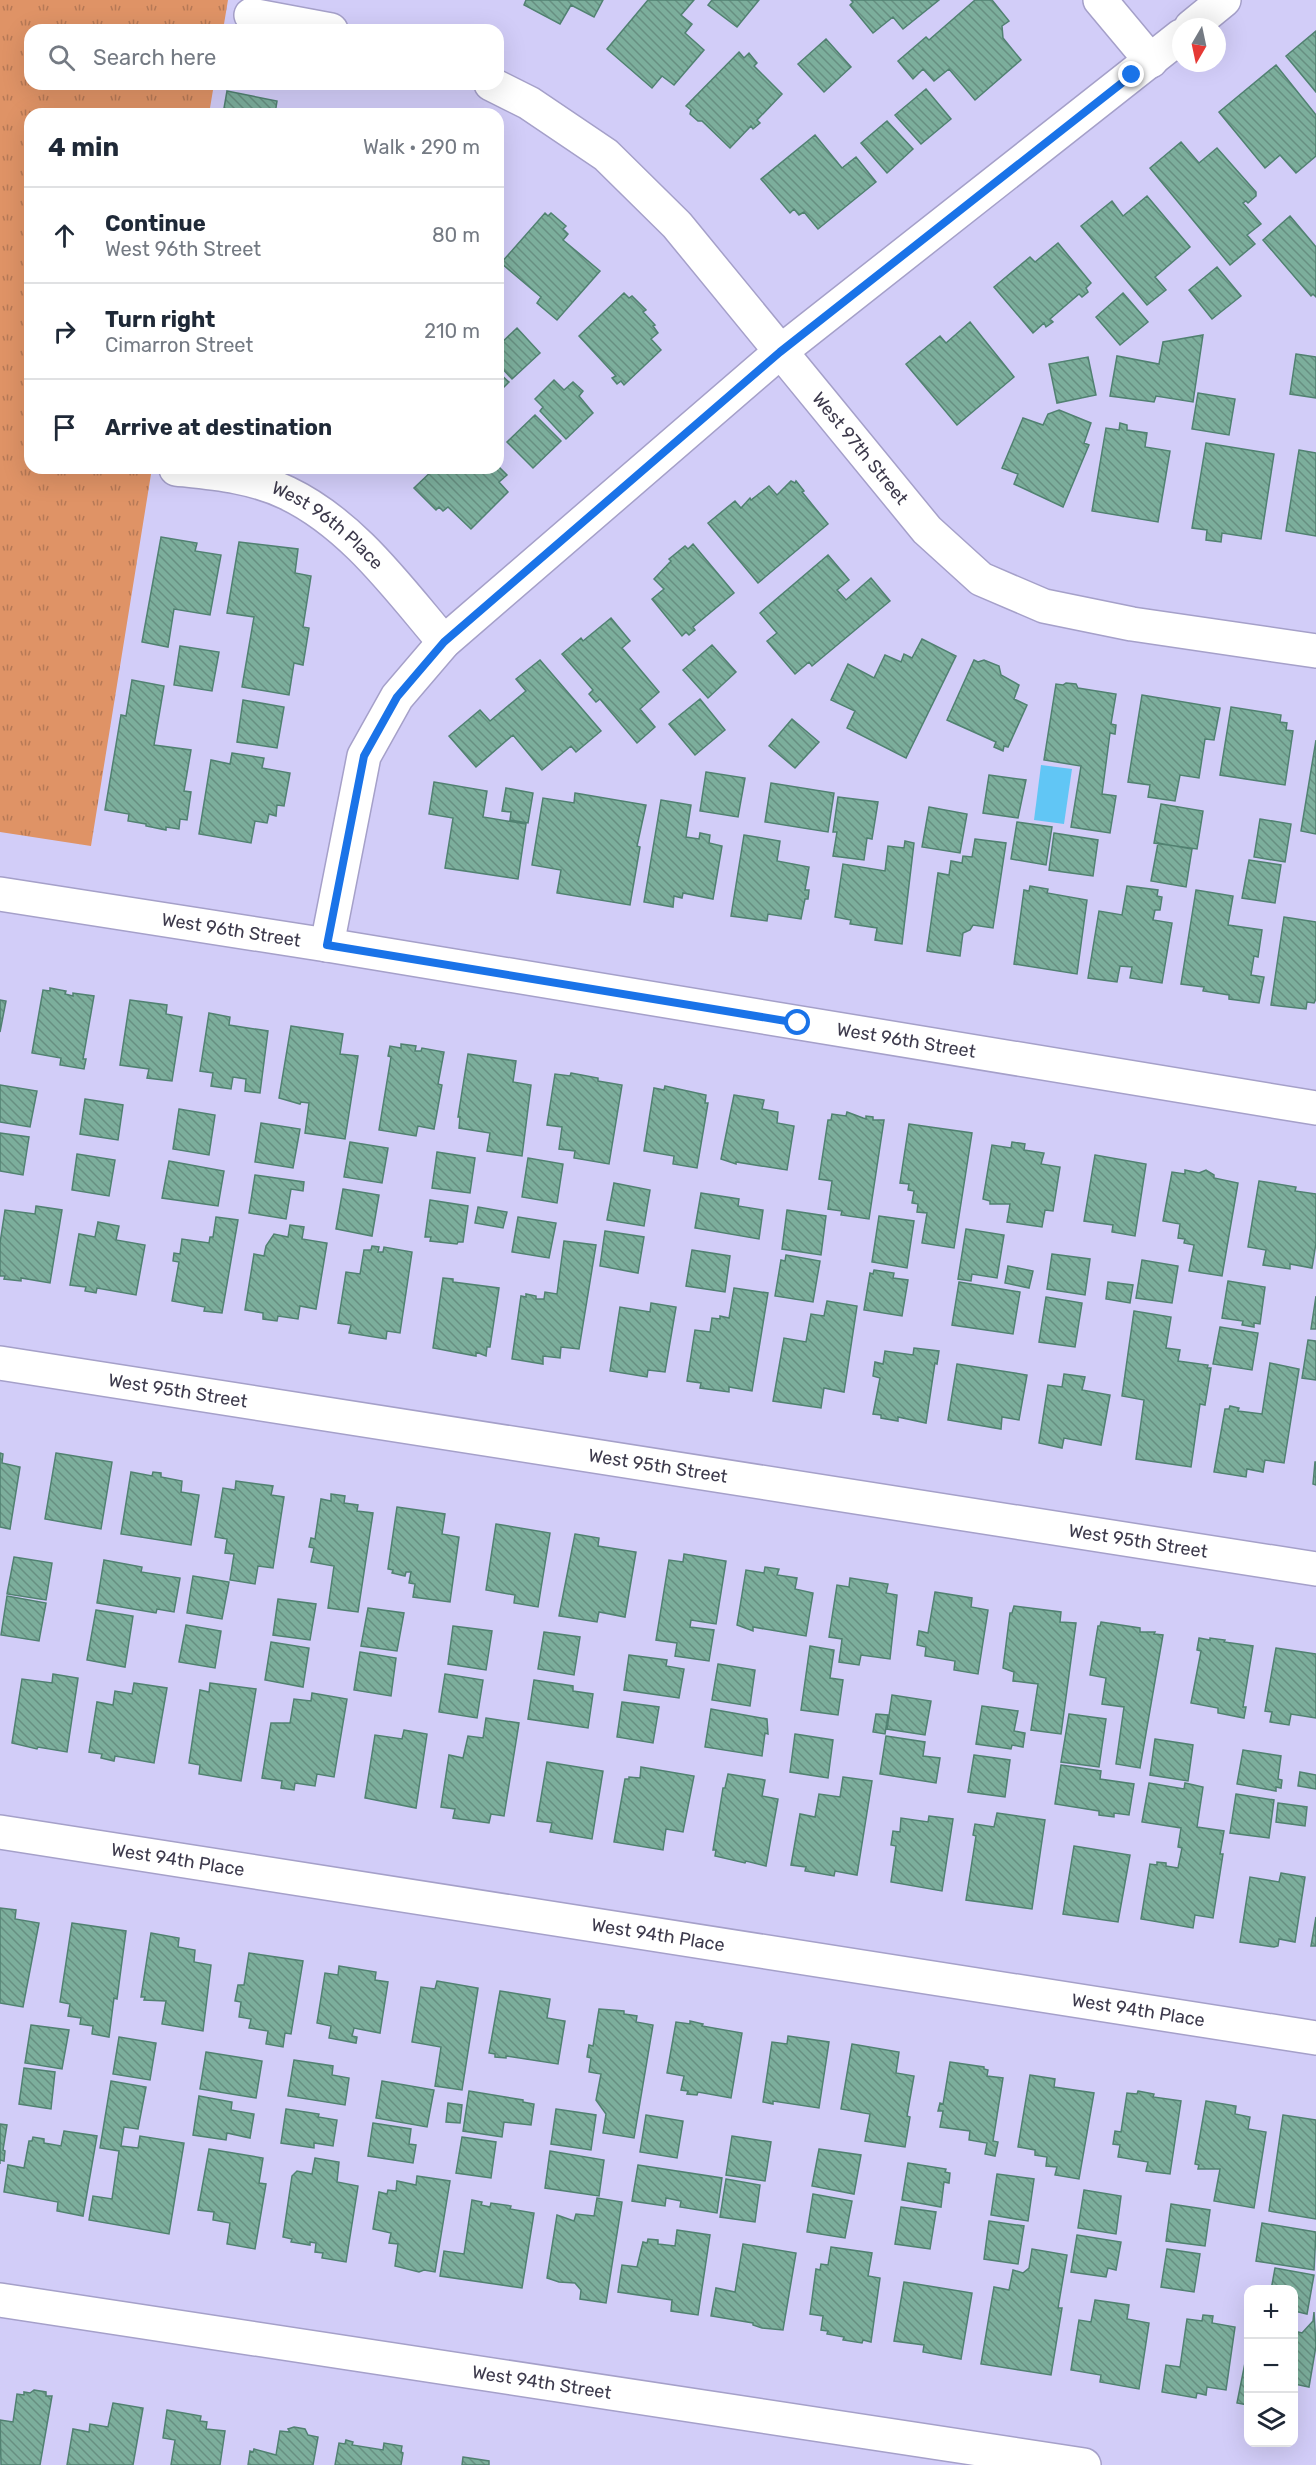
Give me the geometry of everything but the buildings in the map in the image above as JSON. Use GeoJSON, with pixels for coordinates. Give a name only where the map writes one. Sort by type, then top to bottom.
{"type":"FeatureCollection","features":[{"type":"Feature","properties":{"kind":"street"},"geometry":{"type":"LineString","coordinates":[[1100,0],[1151,61]]}},
{"type":"Feature","properties":{"kind":"street"},"geometry":{"type":"LineString","coordinates":[[1202,18],[1224,0]]}},
{"type":"Feature","properties":{"kind":"street"},"geometry":{"type":"LineString","coordinates":[[251,15],[299,24]]}},
{"type":"Feature","properties":{"kind":"street"},"geometry":{"type":"LineString","coordinates":[[327,945],[364,756],[397,697],[444,642],[780,352],[1172,44]]}},
{"type":"Feature","properties":{"kind":"street","name":"West 97th Street"},"geometry":{"type":"LineString","coordinates":[[504,90],[530,102],[606,155],[677,225],[927,530],[981,579],[1044,606],[1132,624],[1316,651]]}},
{"type":"Feature","properties":{"kind":"street","name":"West 96th Place"},"geometry":{"type":"LineString","coordinates":[[224,474],[286,492],[331,520],[385,572],[444,642]]}},
{"type":"Feature","properties":{"kind":"street","name":"West 96th Street"},"geometry":{"type":"LineString","coordinates":[[0,894],[327,945],[1316,1108]]}},
{"type":"Feature","properties":{"kind":"street","name":"West 95th Street"},"geometry":{"type":"LineString","coordinates":[[0,1363],[1316,1569]]}},
{"type":"Feature","properties":{"kind":"street","name":"West 94th Place"},"geometry":{"type":"LineString","coordinates":[[0,1832],[1316,2038]]}},
{"type":"Feature","properties":{"kind":"street","name":"West 94th Street"},"geometry":{"type":"LineString","coordinates":[[0,2300],[1084,2465]]}},
{"type":"Feature","properties":{"kind":"green space"},"geometry":{"type":"Polygon","coordinates":[[[0,0],[228,0],[224,24],[24,24],[24,90],[213,90],[210,108],[24,108],[24,474],[151,474],[91,846],[0,832],[0,0]]]}},
{"type":"Feature","properties":{"kind":"water"},"geometry":{"type":"Polygon","coordinates":[[[1041,765],[1072,769],[1064,824],[1034,820],[1041,765]]]}},
{"type":"Feature","properties":{"kind":"route"},"geometry":{"type":"LineString","coordinates":[[798,1023],[327,945],[364,756],[397,697],[444,642],[780,352],[1132,75]]}}]}
